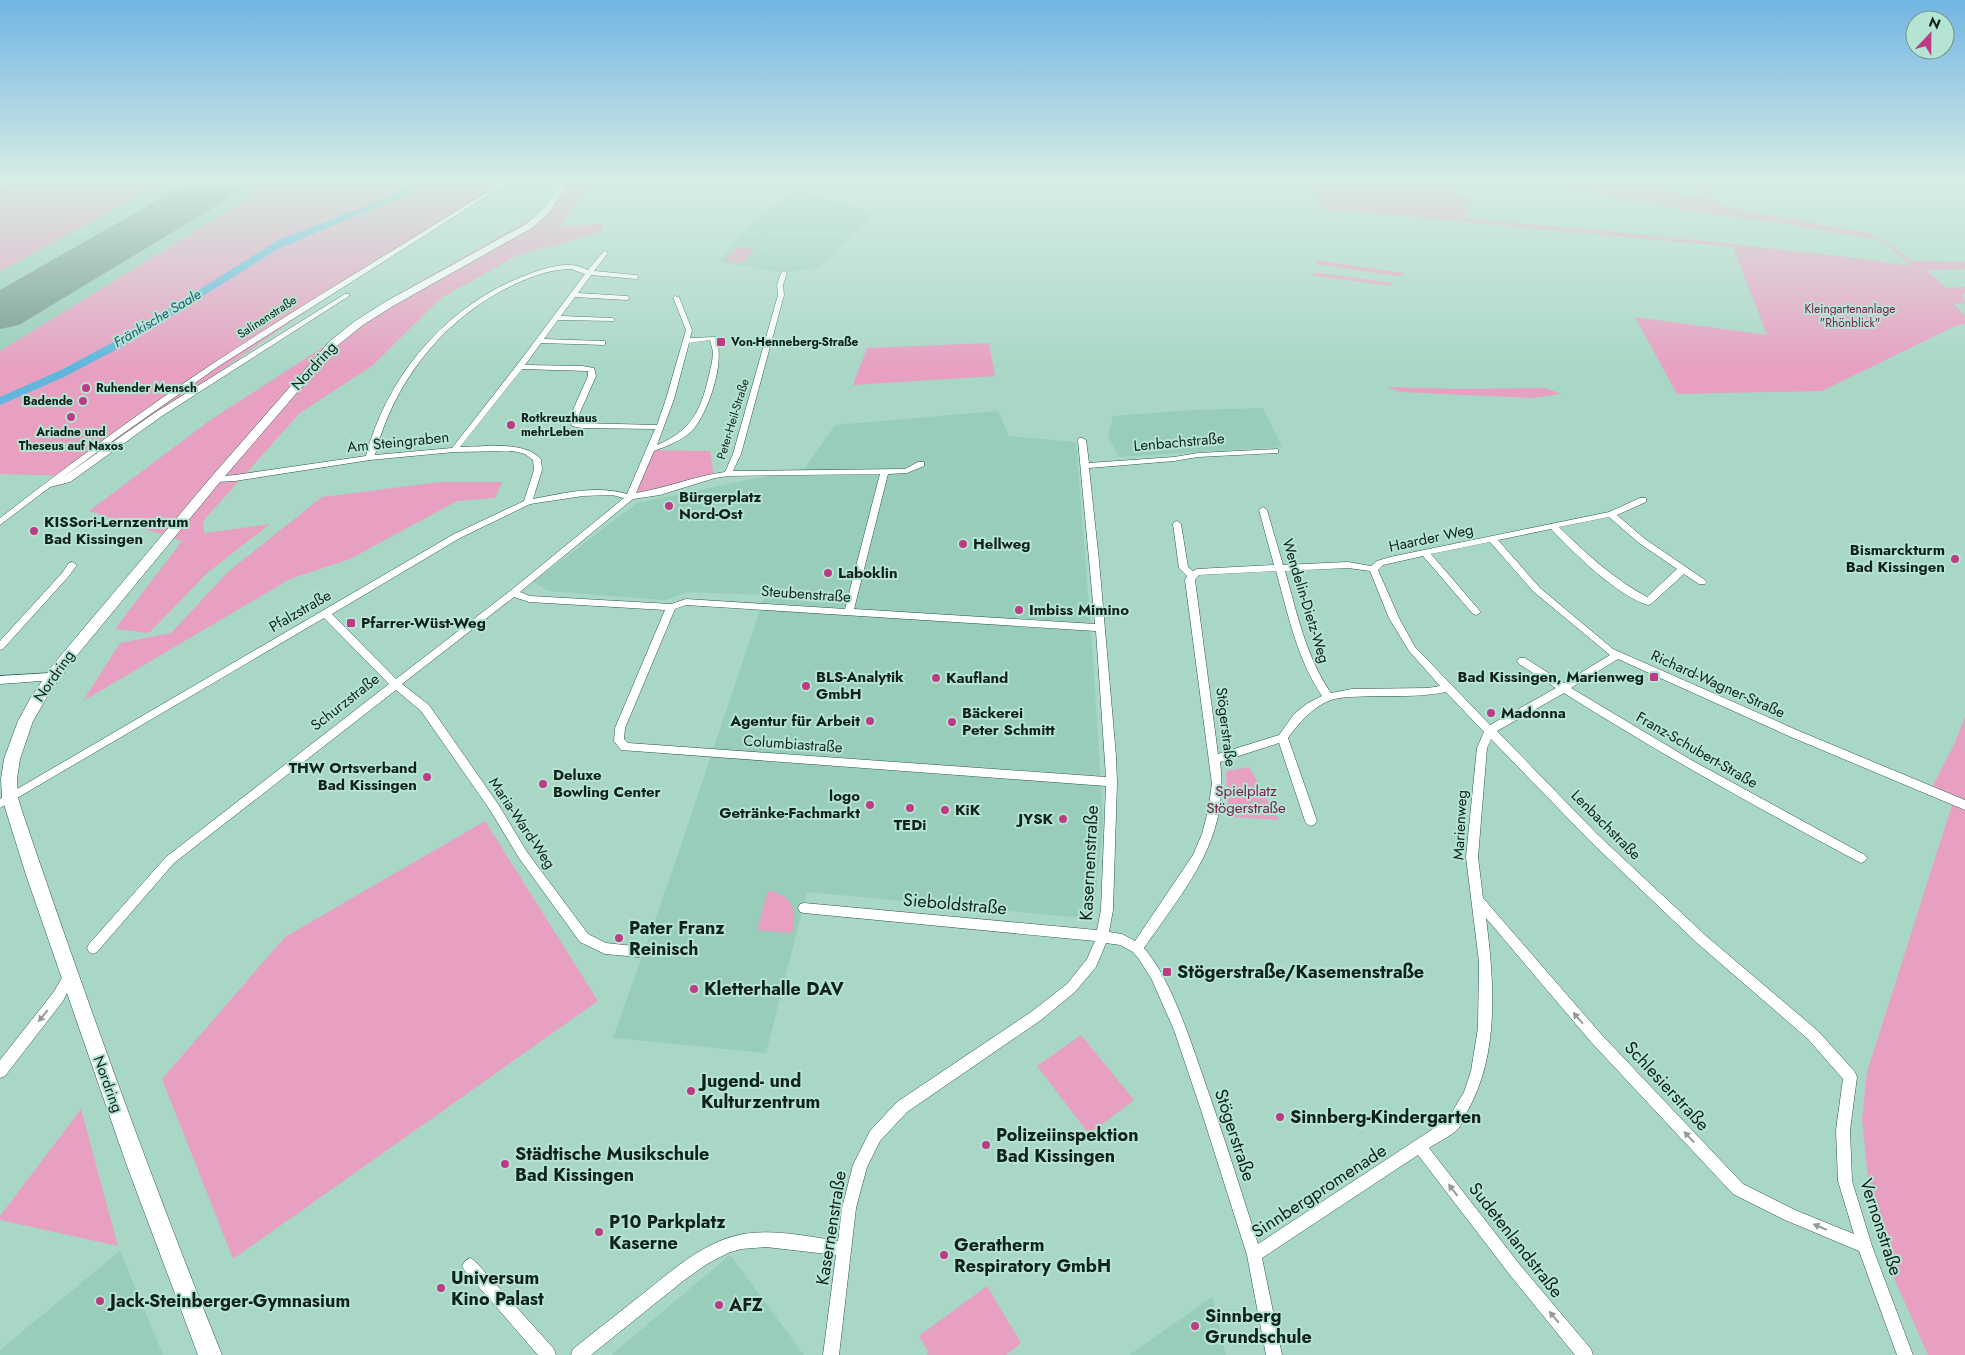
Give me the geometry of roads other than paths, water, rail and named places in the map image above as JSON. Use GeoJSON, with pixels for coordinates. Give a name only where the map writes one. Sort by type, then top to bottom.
{"type":"FeatureCollection","features":[{"type":"Feature","properties":{"kind":"main road","name":"Nordring"},"geometry":{"type":"LineString","coordinates":[[210,1355],[120,1119],[70,975],[5,800],[19,736],[29,714],[51,677],[216,479],[334,343],[359,323],[390,304],[500,242]]}},
{"type":"Feature","properties":{"kind":"street","name":"Salinenstraße"},"geometry":{"type":"LineString","coordinates":[[0,522],[123,429],[247,344],[410,242]]}},
{"type":"Feature","properties":{"kind":"street"},"geometry":{"type":"LineString","coordinates":[[454,450],[540,341],[605,253]]}},
{"type":"Feature","properties":{"kind":"street"},"geometry":{"type":"LineString","coordinates":[[370,458],[386,410],[406,376],[425,351],[467,309],[501,287],[531,275],[563,268],[577,267],[590,273],[636,277]]}},
{"type":"Feature","properties":{"kind":"street","name":"Peter-Heil-Straße"},"geometry":{"type":"LineString","coordinates":[[630,497],[660,492],[714,476],[728,474],[737,454],[780,295],[780,285],[784,273]]}},
{"type":"Feature","properties":{"kind":"street","name":"Salinenstraße"},"geometry":{"type":"LineString","coordinates":[[44,487],[67,480],[159,414],[347,295]]}},
{"type":"Feature","properties":{"kind":"street"},"geometry":{"type":"LineString","coordinates":[[574,295],[626,298]]}},
{"type":"Feature","properties":{"kind":"street"},"geometry":{"type":"LineString","coordinates":[[630,497],[651,450],[670,399],[689,330],[676,297]]}},
{"type":"Feature","properties":{"kind":"street"},"geometry":{"type":"LineString","coordinates":[[556,318],[612,320]]}},
{"type":"Feature","properties":{"kind":"street"},"geometry":{"type":"LineString","coordinates":[[651,450],[668,444],[682,435],[694,424],[703,410],[718,353],[713,338],[686,341]]}},
{"type":"Feature","properties":{"kind":"street"},"geometry":{"type":"LineString","coordinates":[[540,341],[602,343]]}},
{"type":"Feature","properties":{"kind":"street"},"geometry":{"type":"LineString","coordinates":[[520,367],[582,368],[591,370],[592,376],[573,419],[575,424],[588,426],[659,427]]}},
{"type":"Feature","properties":{"kind":"street","name":"Kasernenstraße"},"geometry":{"type":"LineString","coordinates":[[831,1355],[850,1208],[860,1165],[875,1136],[902,1108],[1036,1016],[1072,988],[1092,964],[1102,938],[1107,910],[1112,782],[1086,466],[1082,440]]}},
{"type":"Feature","properties":{"kind":"street","name":"Am Steingraben"},"geometry":{"type":"LineString","coordinates":[[216,479],[235,478],[370,458],[454,450],[513,448],[528,452],[537,459],[538,470],[528,502]]}},
{"type":"Feature","properties":{"kind":"street","name":"Lenbachstraße"},"geometry":{"type":"LineString","coordinates":[[1086,466],[1174,459],[1198,455],[1275,451]]}},
{"type":"Feature","properties":{"kind":"street"},"geometry":{"type":"LineString","coordinates":[[728,474],[907,471],[921,464]]}},
{"type":"Feature","properties":{"kind":"street"},"geometry":{"type":"LineString","coordinates":[[848,612],[885,472]]}},
{"type":"Feature","properties":{"kind":"street","name":"Pfalzstraße"},"geometry":{"type":"LineString","coordinates":[[5,800],[464,532],[528,502],[583,493],[612,492],[630,497]]}},
{"type":"Feature","properties":{"kind":"street","name":"Schurzstraße"},"geometry":{"type":"LineString","coordinates":[[93,948],[170,860],[513,593],[630,497]]}},
{"type":"Feature","properties":{"kind":"street","name":"Haarder Weg"},"geometry":{"type":"LineString","coordinates":[[1192,575],[1197,572],[1348,565],[1373,569],[1380,563],[1610,514],[1643,500]]}},
{"type":"Feature","properties":{"kind":"street","name":"Wendelin-Dietz-Weg"},"geometry":{"type":"LineString","coordinates":[[1263,510],[1305,656],[1315,678],[1328,697]]}},
{"type":"Feature","properties":{"kind":"street"},"geometry":{"type":"LineString","coordinates":[[1610,514],[1682,570],[1702,582]]}},
{"type":"Feature","properties":{"kind":"street","name":"Stögerstraße"},"geometry":{"type":"LineString","coordinates":[[1177,524],[1184,568],[1192,575],[1190,580],[1217,784],[1214,811],[1208,834],[1198,858],[1137,948],[1156,976],[1180,1029],[1208,1110],[1254,1255],[1274,1355]]}},
{"type":"Feature","properties":{"kind":"street"},"geometry":{"type":"LineString","coordinates":[[1554,527],[1582,555],[1632,594],[1648,602],[1682,570]]}},
{"type":"Feature","properties":{"kind":"street","name":"Richard-Wagner-Straße"},"geometry":{"type":"LineString","coordinates":[[1492,539],[1537,590],[1617,655],[1794,734],[1965,805]]}},
{"type":"Feature","properties":{"kind":"street"},"geometry":{"type":"LineString","coordinates":[[1425,553],[1476,612]]}},
{"type":"Feature","properties":{"kind":"street"},"geometry":{"type":"LineString","coordinates":[[0,647],[72,565]]}},
{"type":"Feature","properties":{"kind":"street","name":"Lenbachstraße"},"geometry":{"type":"LineString","coordinates":[[1373,569],[1394,618],[1412,649],[1448,688],[1600,844],[1701,940],[1813,1036],[1850,1077]]}},
{"type":"Feature","properties":{"kind":"street","name":"Steubenstraße"},"geometry":{"type":"LineString","coordinates":[[513,593],[529,599],[671,607],[686,602],[1100,628]]}},
{"type":"Feature","properties":{"kind":"street","name":"Columbiastraße"},"geometry":{"type":"LineString","coordinates":[[671,607],[620,728],[618,738],[625,747],[1112,782]]}},
{"type":"Feature","properties":{"kind":"street"},"geometry":{"type":"LineString","coordinates":[[325,613],[395,684]]}},
{"type":"Feature","properties":{"kind":"street"},"geometry":{"type":"LineString","coordinates":[[1490,730],[1540,703],[1617,655]]}},
{"type":"Feature","properties":{"kind":"street","name":"Franz-Schubert-Straße"},"geometry":{"type":"LineString","coordinates":[[1522,661],[1706,775],[1861,858]]}},
{"type":"Feature","properties":{"kind":"street"},"geometry":{"type":"LineString","coordinates":[[0,680],[51,677]]}},
{"type":"Feature","properties":{"kind":"street","name":"Maria-Ward-Weg"},"geometry":{"type":"LineString","coordinates":[[395,684],[425,708],[494,807],[523,855],[584,938],[593,944],[605,948],[639,950]]}},
{"type":"Feature","properties":{"kind":"street"},"geometry":{"type":"LineString","coordinates":[[1214,760],[1283,738],[1298,717],[1328,697],[1352,693],[1428,692],[1448,688]]}},
{"type":"Feature","properties":{"kind":"street","name":"Marienweg"},"geometry":{"type":"LineString","coordinates":[[1453,1124],[1469,1096],[1478,1071],[1485,1028],[1485,962],[1472,857],[1482,748],[1490,730]]}},
{"type":"Feature","properties":{"kind":"street"},"geometry":{"type":"LineString","coordinates":[[1283,738],[1311,821]]}},
{"type":"Feature","properties":{"kind":"street","name":"Schlesierstraße"},"geometry":{"type":"LineString","coordinates":[[1478,901],[1596,1038],[1738,1189],[1790,1215],[1865,1246]]}},
{"type":"Feature","properties":{"kind":"street","name":"Sieboldstraße"},"geometry":{"type":"LineString","coordinates":[[804,908],[1082,933],[1102,938]]}},
{"type":"Feature","properties":{"kind":"street"},"geometry":{"type":"LineString","coordinates":[[1102,938],[1122,940],[1137,948]]}},
{"type":"Feature","properties":{"kind":"street"},"geometry":{"type":"LineString","coordinates":[[0,1071],[58,997],[70,975]]}},
{"type":"Feature","properties":{"kind":"street","name":"Vernonstraße"},"geometry":{"type":"LineString","coordinates":[[1850,1077],[1843,1130],[1845,1181],[1865,1246],[1905,1355]]}},
{"type":"Feature","properties":{"kind":"street","name":"Sinnbergpromenade"},"geometry":{"type":"LineString","coordinates":[[1254,1255],[1453,1124]]}},
{"type":"Feature","properties":{"kind":"street","name":"Sudetenlandstraße"},"geometry":{"type":"LineString","coordinates":[[1420,1147],[1515,1270],[1585,1355]]}},
{"type":"Feature","properties":{"kind":"street"},"geometry":{"type":"LineString","coordinates":[[579,1355],[680,1274],[705,1257],[740,1242],[763,1241],[844,1249]]}},
{"type":"Feature","properties":{"kind":"street"},"geometry":{"type":"LineString","coordinates":[[470,1266],[548,1355]]}},
{"type":"Feature","properties":{"kind":"water","name":"Fränkische Saale"},"geometry":{"type":"Polygon","coordinates":[[[274,242],[294,242],[278,249],[123,346],[64,377],[0,405],[0,397],[61,370],[132,332],[274,242]]]}},
{"type":"Feature","properties":{"kind":"place","name":"Von-Henneberg-Straße"},"geometry":{"type":"Point","coordinates":[721,342]}},
{"type":"Feature","properties":{"kind":"place","name":"Ruhender Mensch"},"geometry":{"type":"Point","coordinates":[86,388]}},
{"type":"Feature","properties":{"kind":"place","name":"Badende"},"geometry":{"type":"Point","coordinates":[83,401]}},
{"type":"Feature","properties":{"kind":"place","name":"Ariadne und Theseus auf Naxos"},"geometry":{"type":"Point","coordinates":[71,417]}},
{"type":"Feature","properties":{"kind":"place","name":"Rotkreuzhaus mehrLeben"},"geometry":{"type":"Point","coordinates":[511,425]}},
{"type":"Feature","properties":{"kind":"place","name":"Bürgerplatz Nord-Ost"},"geometry":{"type":"Point","coordinates":[669,506]}},
{"type":"Feature","properties":{"kind":"place","name":"KISSori-Lernzentrum Bad Kissingen"},"geometry":{"type":"Point","coordinates":[34,531]}},
{"type":"Feature","properties":{"kind":"place","name":"Hellweg"},"geometry":{"type":"Point","coordinates":[963,544]}},
{"type":"Feature","properties":{"kind":"place","name":"Bismarckturm Bad Kissingen"},"geometry":{"type":"Point","coordinates":[1955,559]}},
{"type":"Feature","properties":{"kind":"place","name":"Laboklin"},"geometry":{"type":"Point","coordinates":[828,573]}},
{"type":"Feature","properties":{"kind":"place","name":"Imbiss Mimino"},"geometry":{"type":"Point","coordinates":[1019,610]}},
{"type":"Feature","properties":{"kind":"place","name":"Pfarrer-Wüst-Weg"},"geometry":{"type":"Point","coordinates":[351,623]}},
{"type":"Feature","properties":{"kind":"place","name":"Bad Kissingen, Marienweg"},"geometry":{"type":"Point","coordinates":[1654,677]}},
{"type":"Feature","properties":{"kind":"place","name":"Kaufland"},"geometry":{"type":"Point","coordinates":[936,678]}},
{"type":"Feature","properties":{"kind":"place","name":"BLS-Analytik GmbH"},"geometry":{"type":"Point","coordinates":[806,686]}},
{"type":"Feature","properties":{"kind":"place","name":"Madonna"},"geometry":{"type":"Point","coordinates":[1491,713]}},
{"type":"Feature","properties":{"kind":"place","name":"Agentur für Arbeit"},"geometry":{"type":"Point","coordinates":[870,721]}},
{"type":"Feature","properties":{"kind":"place","name":"Bäckerei Peter Schmitt"},"geometry":{"type":"Point","coordinates":[952,722]}},
{"type":"Feature","properties":{"kind":"place","name":"THW Ortsverband Bad Kissingen"},"geometry":{"type":"Point","coordinates":[427,777]}},
{"type":"Feature","properties":{"kind":"place","name":"Deluxe Bowling Center"},"geometry":{"type":"Point","coordinates":[543,784]}},
{"type":"Feature","properties":{"kind":"place","name":"logo Getränke-Fachmarkt"},"geometry":{"type":"Point","coordinates":[870,805]}},
{"type":"Feature","properties":{"kind":"place","name":"TEDi"},"geometry":{"type":"Point","coordinates":[910,808]}},
{"type":"Feature","properties":{"kind":"place","name":"KiK"},"geometry":{"type":"Point","coordinates":[945,810]}},
{"type":"Feature","properties":{"kind":"place","name":"JYSK"},"geometry":{"type":"Point","coordinates":[1063,819]}},
{"type":"Feature","properties":{"kind":"place","name":"Pater Franz Reinisch"},"geometry":{"type":"Point","coordinates":[619,938]}},
{"type":"Feature","properties":{"kind":"place","name":"Stögerstraße/Kasemenstraße"},"geometry":{"type":"Point","coordinates":[1167,972]}},
{"type":"Feature","properties":{"kind":"place","name":"Kletterhalle DAV"},"geometry":{"type":"Point","coordinates":[694,989]}},
{"type":"Feature","properties":{"kind":"place","name":"Jugend- und Kulturzentrum"},"geometry":{"type":"Point","coordinates":[691,1091]}},
{"type":"Feature","properties":{"kind":"place","name":"Sinnberg-Kindergarten"},"geometry":{"type":"Point","coordinates":[1280,1117]}},
{"type":"Feature","properties":{"kind":"place","name":"Polizeiinspektion Bad Kissingen"},"geometry":{"type":"Point","coordinates":[986,1145]}},
{"type":"Feature","properties":{"kind":"place","name":"Städtische Musikschule Bad Kissingen"},"geometry":{"type":"Point","coordinates":[505,1164]}},
{"type":"Feature","properties":{"kind":"place","name":"P10 Parkplatz Kaserne"},"geometry":{"type":"Point","coordinates":[599,1232]}},
{"type":"Feature","properties":{"kind":"place","name":"Geratherm Respiratory GmbH"},"geometry":{"type":"Point","coordinates":[944,1255]}},
{"type":"Feature","properties":{"kind":"place","name":"Universum Kino Palast"},"geometry":{"type":"Point","coordinates":[441,1288]}},
{"type":"Feature","properties":{"kind":"place","name":"Jack-Steinberger-Gymnasium"},"geometry":{"type":"Point","coordinates":[100,1301]}},
{"type":"Feature","properties":{"kind":"place","name":"AFZ"},"geometry":{"type":"Point","coordinates":[719,1305]}},
{"type":"Feature","properties":{"kind":"place","name":"Sinnberg Grundschule"},"geometry":{"type":"Point","coordinates":[1195,1326]}},
{"type":"Feature","properties":{"kind":"park label","name":"Kleingartenanlage \"Rhönblick\""},"geometry":{"type":"Point","coordinates":[1850,316]}},
{"type":"Feature","properties":{"kind":"park label","name":"Spielplatz Stögerstraße"},"geometry":{"type":"Point","coordinates":[1246,800]}}]}
